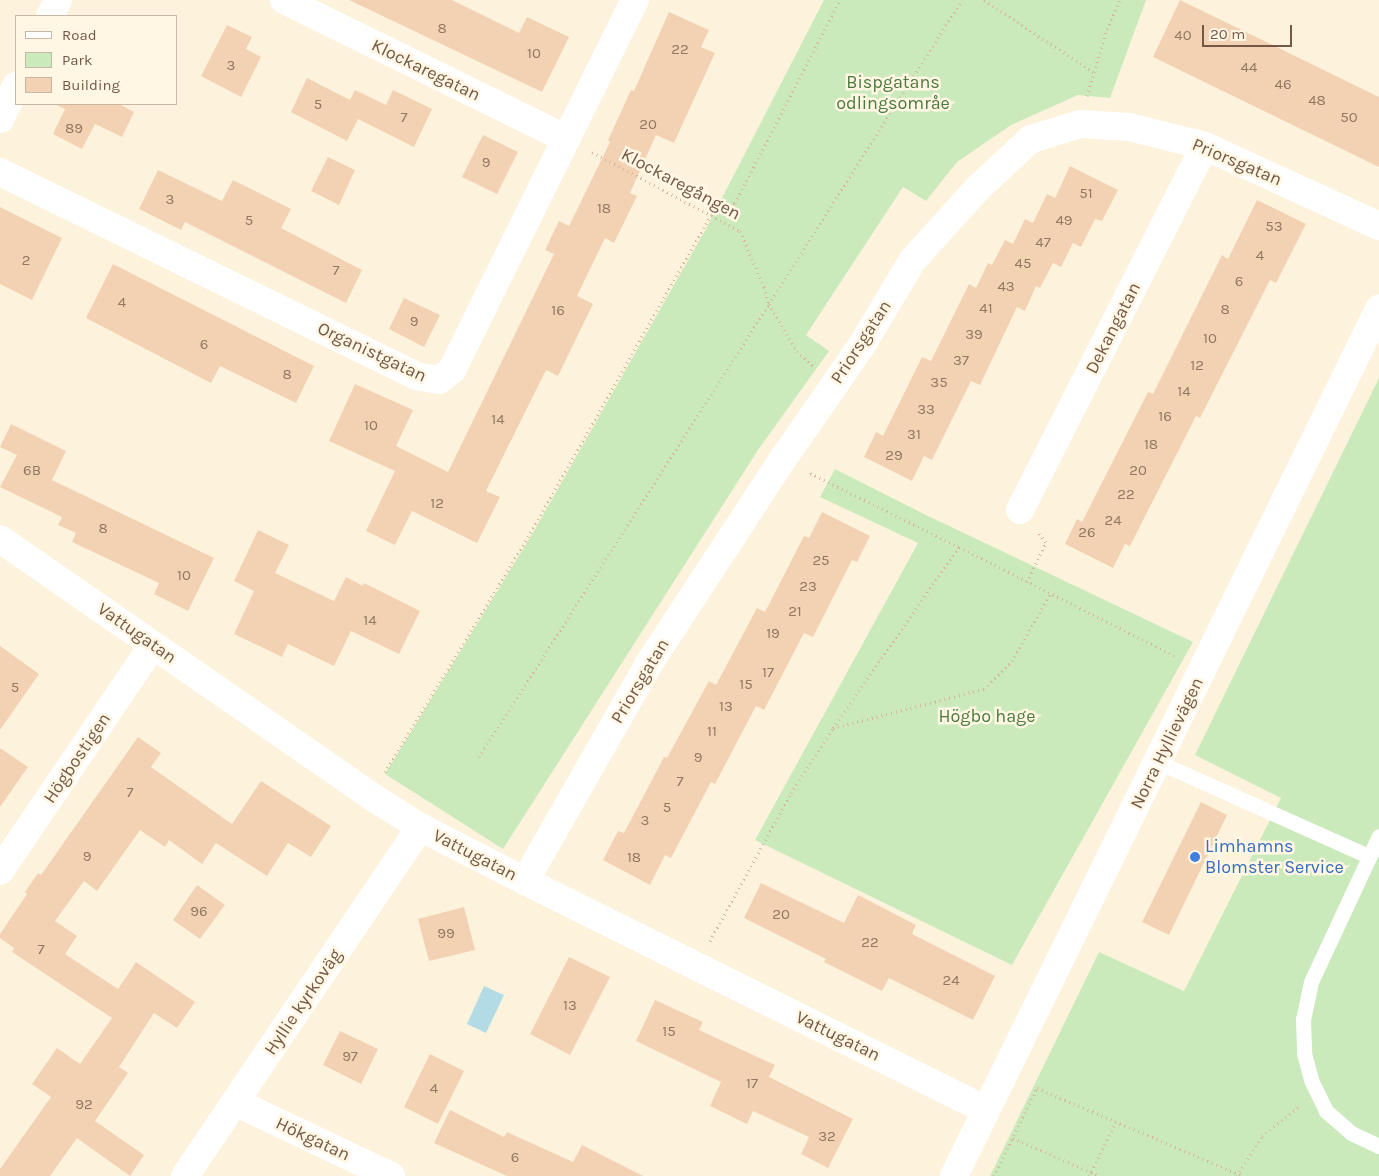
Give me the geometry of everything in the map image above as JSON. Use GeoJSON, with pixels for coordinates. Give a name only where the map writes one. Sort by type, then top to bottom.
{"type":"FeatureCollection","features":[{"type":"Feature","properties":{"kind":"street"},"geometry":{"type":"LineString","coordinates":[[50,15],[58,0]]}},
{"type":"Feature","properties":{"kind":"street","name":"Klockaregatan"},"geometry":{"type":"LineString","coordinates":[[284,0],[567,139]]}},
{"type":"Feature","properties":{"kind":"street","name":"Organistgatan"},"geometry":{"type":"LineString","coordinates":[[0,172],[416,376],[429,380],[439,380],[452,370],[635,0]]}},
{"type":"Feature","properties":{"kind":"street"},"geometry":{"type":"LineString","coordinates":[[0,119],[15,88]]}},
{"type":"Feature","properties":{"kind":"street","name":"Priorsgatan"},"geometry":{"type":"LineString","coordinates":[[525,882],[648,665],[782,459],[862,345],[912,261],[978,188],[1031,139],[1080,124],[1129,127],[1206,146],[1379,226]]}},
{"type":"Feature","properties":{"kind":"street","name":"Dekangatan"},"geometry":{"type":"LineString","coordinates":[[1020,510],[1206,146]]}},
{"type":"Feature","properties":{"kind":"street","name":"Norra Hyllievägen"},"geometry":{"type":"LineString","coordinates":[[954,1176],[1379,309]]}},
{"type":"Feature","properties":{"kind":"street","name":"Vattugatan"},"geometry":{"type":"LineString","coordinates":[[0,540],[371,796],[420,827],[525,882],[986,1110]]}},
{"type":"Feature","properties":{"kind":"street","name":"Högbostigen"},"geometry":{"type":"LineString","coordinates":[[0,871],[153,644]]}},
{"type":"Feature","properties":{"kind":"street","name":"Hyllie kyrkoväg"},"geometry":{"type":"LineString","coordinates":[[185,1176],[420,827]]}},
{"type":"Feature","properties":{"kind":"street","name":"Hökgatan"},"geometry":{"type":"LineString","coordinates":[[235,1102],[391,1176]]}},
{"type":"Feature","properties":{"kind":"lane"},"geometry":{"type":"LineString","coordinates":[[1158,762],[1368,856]]}},
{"type":"Feature","properties":{"kind":"lane"},"geometry":{"type":"LineString","coordinates":[[1379,836],[1368,856],[1311,982],[1303,1019],[1304,1053],[1312,1082],[1326,1111],[1351,1133],[1379,1146]]}},
{"type":"Feature","properties":{"kind":"path"},"geometry":{"type":"LineString","coordinates":[[371,796],[528,537],[711,215],[735,203],[840,0]]}},
{"type":"Feature","properties":{"kind":"path"},"geometry":{"type":"LineString","coordinates":[[479,757],[962,0]]}},
{"type":"Feature","properties":{"kind":"path"},"geometry":{"type":"LineString","coordinates":[[984,0],[1093,72]]}},
{"type":"Feature","properties":{"kind":"path"},"geometry":{"type":"LineString","coordinates":[[1080,124],[1093,72],[1120,0]]}},
{"type":"Feature","properties":{"kind":"path","name":"Klockaregången"},"geometry":{"type":"LineString","coordinates":[[567,139],[740,231],[764,286],[769,304],[797,351],[833,386]]}},
{"type":"Feature","properties":{"kind":"path"},"geometry":{"type":"LineString","coordinates":[[782,459],[1203,670]]}},
{"type":"Feature","properties":{"kind":"path"},"geometry":{"type":"LineString","coordinates":[[1020,510],[1046,542],[1027,582]]}},
{"type":"Feature","properties":{"kind":"path"},"geometry":{"type":"LineString","coordinates":[[696,966],[791,793],[833,728],[959,547]]}},
{"type":"Feature","properties":{"kind":"path"},"geometry":{"type":"LineString","coordinates":[[833,728],[984,689],[1012,662],[1051,594]]}},
{"type":"Feature","properties":{"kind":"path"},"geometry":{"type":"LineString","coordinates":[[994,1176],[1037,1088],[1243,1176]]}},
{"type":"Feature","properties":{"kind":"path"},"geometry":{"type":"LineString","coordinates":[[1238,1175],[1262,1136],[1290,1113],[1318,1095]]}},
{"type":"Feature","properties":{"kind":"path"},"geometry":{"type":"LineString","coordinates":[[1090,1174],[1116,1122]]}},
{"type":"Feature","properties":{"kind":"path"},"geometry":{"type":"LineString","coordinates":[[1013,1138],[1090,1174],[1100,1176]]}},
{"type":"Feature","properties":{"kind":"green space","name":"Bispgatans odlingsområe"},"geometry":{"type":"Polygon","coordinates":[[[824,0],[1146,0],[1110,98],[1078,95],[1011,125],[957,162],[926,201],[903,187],[806,335],[829,351],[758,450],[503,849],[385,774],[531,536],[707,227],[824,0]]]}},
{"type":"Feature","properties":{"kind":"green space"},"geometry":{"type":"Polygon","coordinates":[[[1379,378],[1379,1176],[990,1176],[1099,952],[1184,991],[1281,798],[1195,755],[1379,378]]]}},
{"type":"Feature","properties":{"kind":"green space","name":"Högbo hage"},"geometry":{"type":"Polygon","coordinates":[[[835,469],[926,515],[1193,642],[1012,965],[755,840],[918,543],[820,497],[835,469]]]}},
{"type":"Feature","properties":{"kind":"water"},"geometry":{"type":"Polygon","coordinates":[[[484,986],[504,995],[486,1033],[467,1024],[484,986]]]}},
{"type":"Feature","properties":{"kind":"building"},"geometry":{"type":"Polygon","coordinates":[[[349,0],[452,0],[519,33],[527,17],[569,37],[542,92],[349,0]]]}},
{"type":"Feature","properties":{"kind":"building"},"geometry":{"type":"Polygon","coordinates":[[[1180,0],[1379,97],[1379,167],[1153,57],[1180,0]]]}},
{"type":"Feature","properties":{"kind":"building"},"geometry":{"type":"Polygon","coordinates":[[[669,12],[709,30],[701,47],[715,53],[674,143],[656,135],[630,193],[637,196],[614,243],[605,238],[577,296],[593,304],[558,376],[546,370],[486,491],[500,497],[477,543],[412,511],[395,545],[366,531],[395,471],[329,441],[355,384],[413,410],[396,446],[448,472],[554,254],[545,250],[559,221],[569,226],[610,142],[608,140],[631,90],[634,91],[669,12]]]}},
{"type":"Feature","properties":{"kind":"building"},"geometry":{"type":"Polygon","coordinates":[[[227,25],[252,37],[246,49],[261,57],[241,97],[201,76],[227,25]]]}},
{"type":"Feature","properties":{"kind":"building"},"geometry":{"type":"Polygon","coordinates":[[[307,78],[350,100],[355,90],[386,105],[393,90],[432,109],[414,147],[358,119],[347,141],[291,112],[307,78]]]}},
{"type":"Feature","properties":{"kind":"building"},"geometry":{"type":"Polygon","coordinates":[[[57,105],[121,105],[134,112],[122,137],[95,124],[82,149],[53,134],[65,109],[57,105]]]}},
{"type":"Feature","properties":{"kind":"building"},"geometry":{"type":"Polygon","coordinates":[[[483,135],[518,152],[497,194],[462,177],[483,135]]]}},
{"type":"Feature","properties":{"kind":"building"},"geometry":{"type":"Polygon","coordinates":[[[328,157],[355,170],[339,205],[311,191],[328,157]]]}},
{"type":"Feature","properties":{"kind":"building"},"geometry":{"type":"Polygon","coordinates":[[[1070,166],[1118,190],[1102,221],[1095,219],[1081,247],[1073,243],[1061,267],[1053,263],[1040,288],[1036,286],[1025,311],[1017,307],[980,385],[971,381],[932,460],[924,456],[912,481],[864,457],[876,432],[883,436],[922,357],[931,361],[969,284],[976,288],[988,263],[992,265],[1005,240],[1013,244],[1025,219],[1033,223],[1047,194],[1055,198],[1070,166]]]}},
{"type":"Feature","properties":{"kind":"building"},"geometry":{"type":"Polygon","coordinates":[[[158,170],[222,201],[233,180],[291,209],[281,228],[362,270],[346,303],[185,222],[181,230],[139,209],[158,170]]]}},
{"type":"Feature","properties":{"kind":"building"},"geometry":{"type":"Polygon","coordinates":[[[1257,200],[1306,224],[1276,283],[1270,280],[1200,418],[1196,416],[1130,546],[1125,544],[1113,568],[1065,544],[1077,519],[1082,522],[1148,392],[1153,394],[1222,255],[1228,259],[1257,200]]]}},
{"type":"Feature","properties":{"kind":"building"},"geometry":{"type":"Polygon","coordinates":[[[0,207],[62,238],[32,300],[0,284],[0,207]]]}},
{"type":"Feature","properties":{"kind":"building"},"geometry":{"type":"Polygon","coordinates":[[[113,264],[314,366],[296,403],[220,366],[211,383],[86,318],[113,264]]]}},
{"type":"Feature","properties":{"kind":"building"},"geometry":{"type":"Polygon","coordinates":[[[404,298],[440,315],[424,347],[389,329],[404,298]]]}},
{"type":"Feature","properties":{"kind":"building"},"geometry":{"type":"Polygon","coordinates":[[[11,424],[66,451],[52,480],[214,558],[188,611],[154,594],[159,583],[72,542],[76,533],[58,525],[62,517],[0,487],[17,455],[0,447],[11,424]]]}},
{"type":"Feature","properties":{"kind":"building"},"geometry":{"type":"Polygon","coordinates":[[[822,512],[870,536],[857,562],[852,560],[813,637],[804,633],[764,710],[756,706],[715,784],[711,782],[671,858],[665,855],[650,885],[603,860],[618,831],[624,833],[664,757],[667,758],[709,681],[716,685],[757,608],[765,612],[804,536],[809,538],[822,512]]]}},
{"type":"Feature","properties":{"kind":"building"},"geometry":{"type":"Polygon","coordinates":[[[258,530],[289,545],[275,573],[334,601],[346,577],[363,586],[364,583],[420,611],[399,654],[351,631],[334,666],[288,644],[282,657],[234,634],[254,591],[234,581],[258,530]]]}},
{"type":"Feature","properties":{"kind":"building"},"geometry":{"type":"Polygon","coordinates":[[[0,646],[39,674],[0,730],[0,646]]]}},
{"type":"Feature","properties":{"kind":"building"},"geometry":{"type":"Polygon","coordinates":[[[138,737],[161,753],[151,767],[232,824],[261,781],[331,826],[311,857],[288,843],[267,876],[216,843],[202,864],[169,840],[165,847],[140,830],[97,891],[84,881],[55,921],[77,936],[65,954],[118,989],[136,962],[195,1002],[177,1028],[154,1013],[119,1067],[128,1073],[95,1121],[144,1155],[130,1176],[77,1138],[50,1176],[0,1176],[0,1169],[51,1097],[32,1084],[57,1048],[80,1064],[112,1018],[12,952],[14,948],[0,938],[0,934],[27,894],[25,892],[38,873],[41,875],[138,737]]]}},
{"type":"Feature","properties":{"kind":"building"},"geometry":{"type":"Polygon","coordinates":[[[0,748],[28,767],[0,807],[0,748]]]}},
{"type":"Feature","properties":{"kind":"building"},"geometry":{"type":"Polygon","coordinates":[[[1201,802],[1227,815],[1169,935],[1142,922],[1201,802]]]}},
{"type":"Feature","properties":{"kind":"building"},"geometry":{"type":"Polygon","coordinates":[[[761,883],[844,923],[858,895],[916,925],[912,934],[995,976],[973,1020],[889,978],[882,991],[824,962],[826,959],[744,918],[761,883]]]}},
{"type":"Feature","properties":{"kind":"building"},"geometry":{"type":"Polygon","coordinates":[[[197,885],[225,905],[200,939],[173,920],[197,885]]]}},
{"type":"Feature","properties":{"kind":"building"},"geometry":{"type":"Polygon","coordinates":[[[464,907],[475,950],[429,961],[418,919],[464,907]]]}},
{"type":"Feature","properties":{"kind":"building"},"geometry":{"type":"Polygon","coordinates":[[[569,957],[610,977],[570,1055],[530,1034],[569,957]]]}},
{"type":"Feature","properties":{"kind":"building"},"geometry":{"type":"Polygon","coordinates":[[[655,1000],[703,1022],[699,1030],[775,1065],[769,1077],[853,1119],[828,1168],[801,1154],[809,1137],[753,1111],[747,1124],[710,1106],[721,1082],[636,1041],[655,1000]]]}},
{"type":"Feature","properties":{"kind":"building"},"geometry":{"type":"Polygon","coordinates":[[[340,1031],[378,1049],[361,1084],[323,1065],[340,1031]]]}},
{"type":"Feature","properties":{"kind":"building"},"geometry":{"type":"Polygon","coordinates":[[[430,1054],[464,1071],[438,1124],[404,1107],[430,1054]]]}},
{"type":"Feature","properties":{"kind":"building"},"geometry":{"type":"Polygon","coordinates":[[[450,1110],[504,1137],[507,1132],[573,1162],[582,1145],[643,1176],[507,1176],[434,1143],[450,1110]]]}},
{"type":"Feature","properties":{"kind":"place","name":"Limhamns Blomster Service"},"geometry":{"type":"Point","coordinates":[1195,857]}}]}
